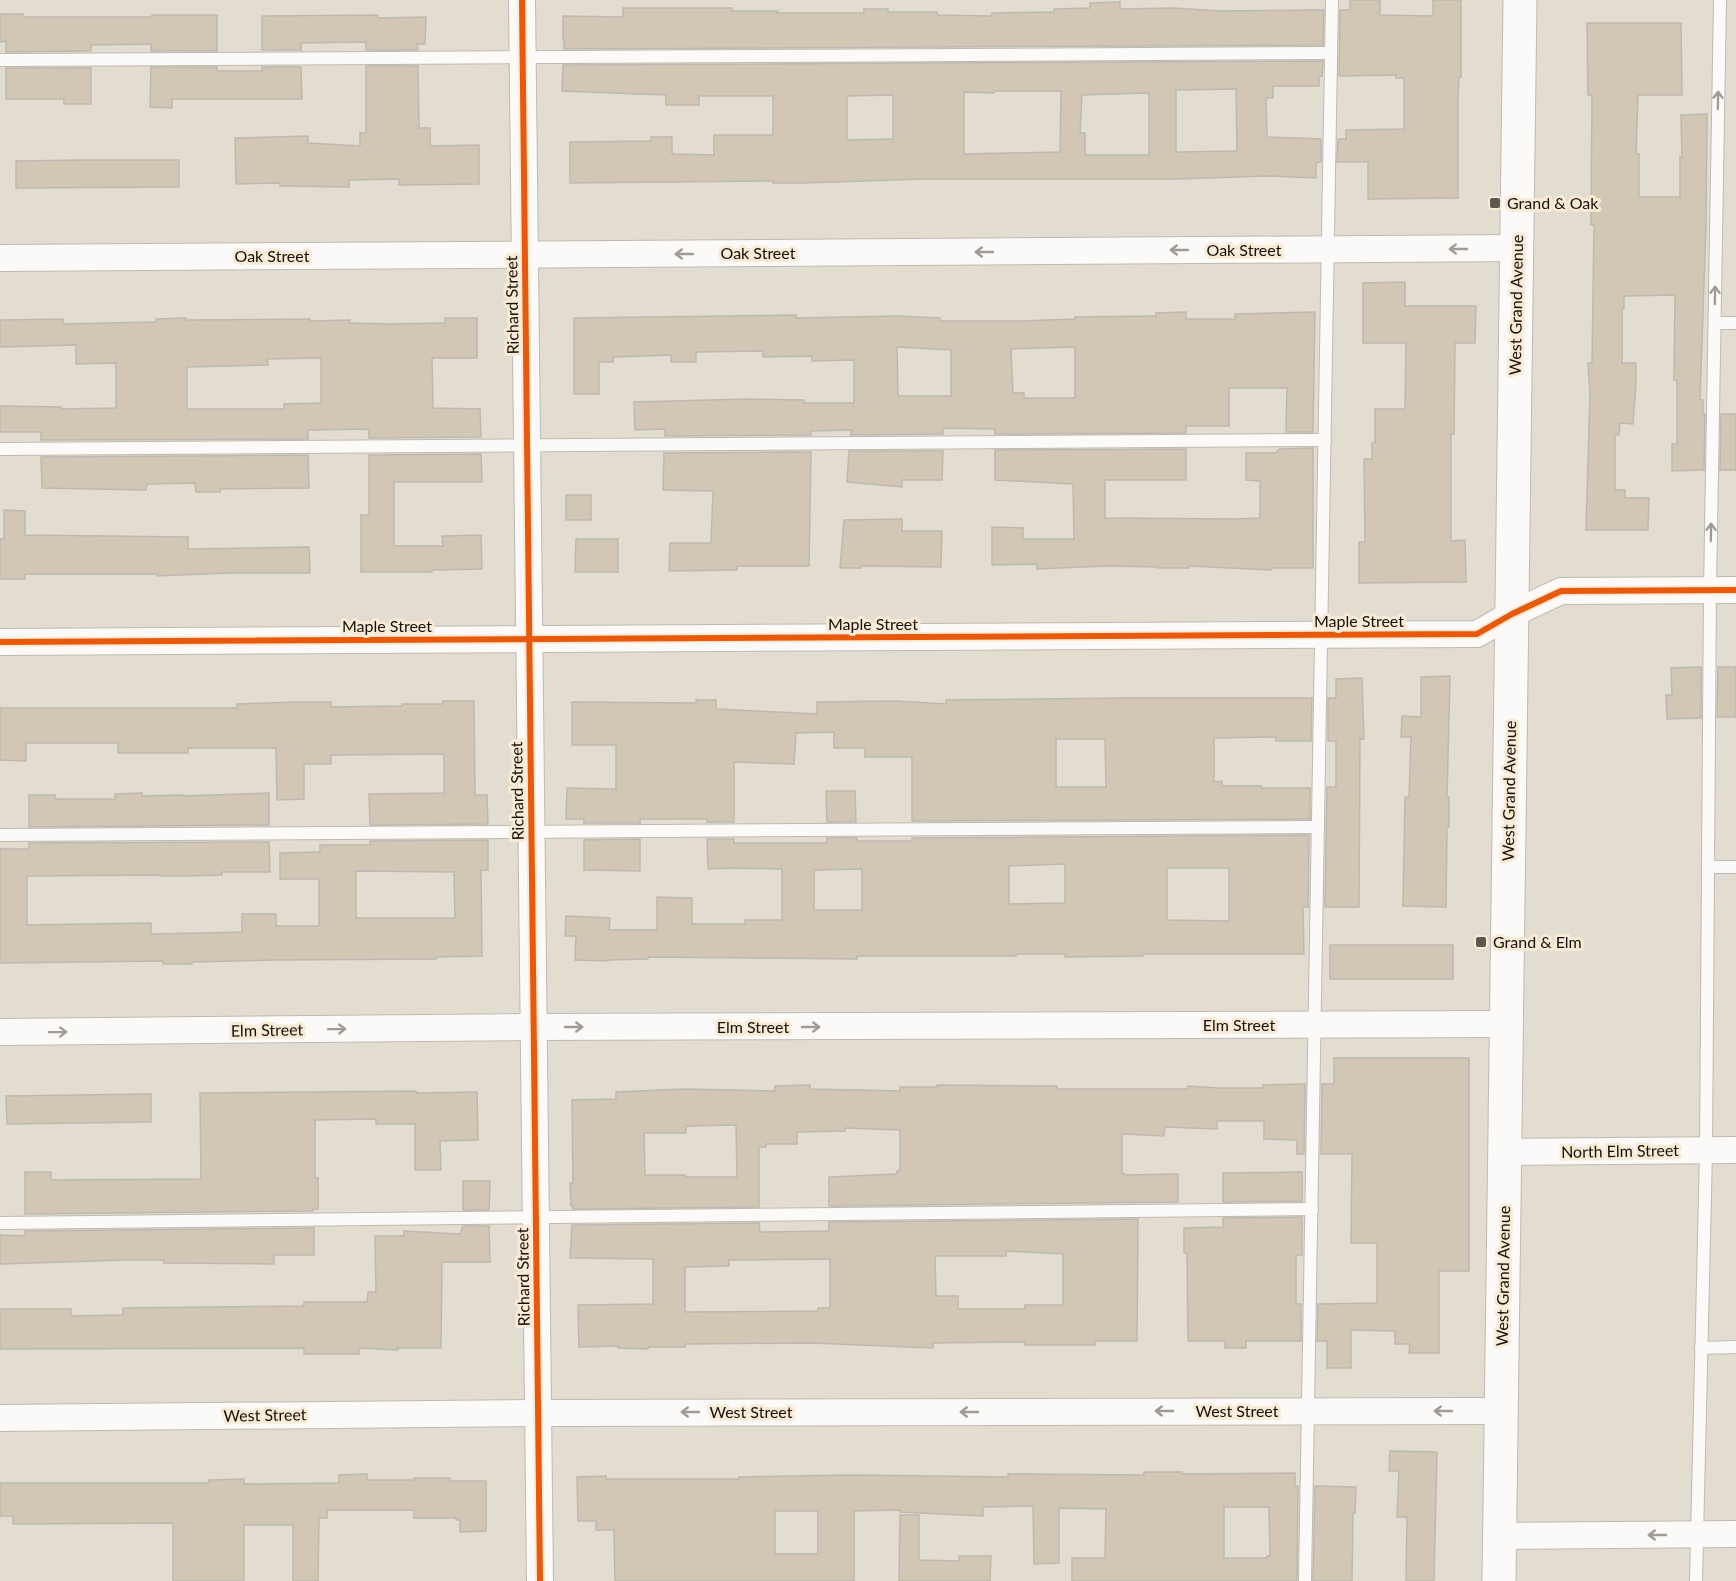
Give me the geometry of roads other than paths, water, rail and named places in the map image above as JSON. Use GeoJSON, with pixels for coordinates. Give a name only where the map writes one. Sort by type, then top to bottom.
{"type":"FeatureCollection","features":[{"type":"Feature","properties":{"kind":"main road","name":"West Grand Avenue"},"geometry":{"type":"LineString","coordinates":[[1499,1581],[1520,0]]}},
{"type":"Feature","properties":{"kind":"street","name":"Richard Street"},"geometry":{"type":"LineString","coordinates":[[522,0],[540,1581]]}},
{"type":"Feature","properties":{"kind":"street","name":"Oak Street"},"geometry":{"type":"LineString","coordinates":[[0,258],[1517,248]]}},
{"type":"Feature","properties":{"kind":"street","name":"Maple Street"},"geometry":{"type":"LineString","coordinates":[[0,642],[1477,634],[1560,591],[1736,590]]}},
{"type":"Feature","properties":{"kind":"street","name":"Elm Street"},"geometry":{"type":"LineString","coordinates":[[0,1032],[1506,1024]]}},
{"type":"Feature","properties":{"kind":"street","name":"North Elm Street"},"geometry":{"type":"LineString","coordinates":[[1505,1152],[1736,1150]]}},
{"type":"Feature","properties":{"kind":"street","name":"West Street"},"geometry":{"type":"LineString","coordinates":[[0,1418],[538,1413],[1501,1411]]}},
{"type":"Feature","properties":{"kind":"street"},"geometry":{"type":"LineString","coordinates":[[1499,1536],[1736,1534]]}},
{"type":"Feature","properties":{"kind":"lane"},"geometry":{"type":"LineString","coordinates":[[1305,1581],[1332,0]]}},
{"type":"Feature","properties":{"kind":"lane"},"geometry":{"type":"LineString","coordinates":[[1696,1581],[1706,1150],[1710,590],[1720,0]]}},
{"type":"Feature","properties":{"kind":"lane"},"geometry":{"type":"LineString","coordinates":[[0,60],[1331,52]]}},
{"type":"Feature","properties":{"kind":"lane"},"geometry":{"type":"LineString","coordinates":[[1714,323],[1736,322]]}},
{"type":"Feature","properties":{"kind":"lane"},"geometry":{"type":"LineString","coordinates":[[0,449],[1325,440]]}},
{"type":"Feature","properties":{"kind":"lane"},"geometry":{"type":"LineString","coordinates":[[0,835],[1318,827]]}},
{"type":"Feature","properties":{"kind":"lane"},"geometry":{"type":"LineString","coordinates":[[1708,867],[1736,867]]}},
{"type":"Feature","properties":{"kind":"lane"},"geometry":{"type":"LineString","coordinates":[[0,1223],[1312,1209]]}},
{"type":"Feature","properties":{"kind":"lane"},"geometry":{"type":"LineString","coordinates":[[1701,1348],[1736,1347]]}},
{"type":"Feature","properties":{"kind":"place","name":"Grand & Oak"},"geometry":{"type":"Point","coordinates":[1495,203]}},
{"type":"Feature","properties":{"kind":"place","name":"Grand & Elm"},"geometry":{"type":"Point","coordinates":[1481,942]}}]}
